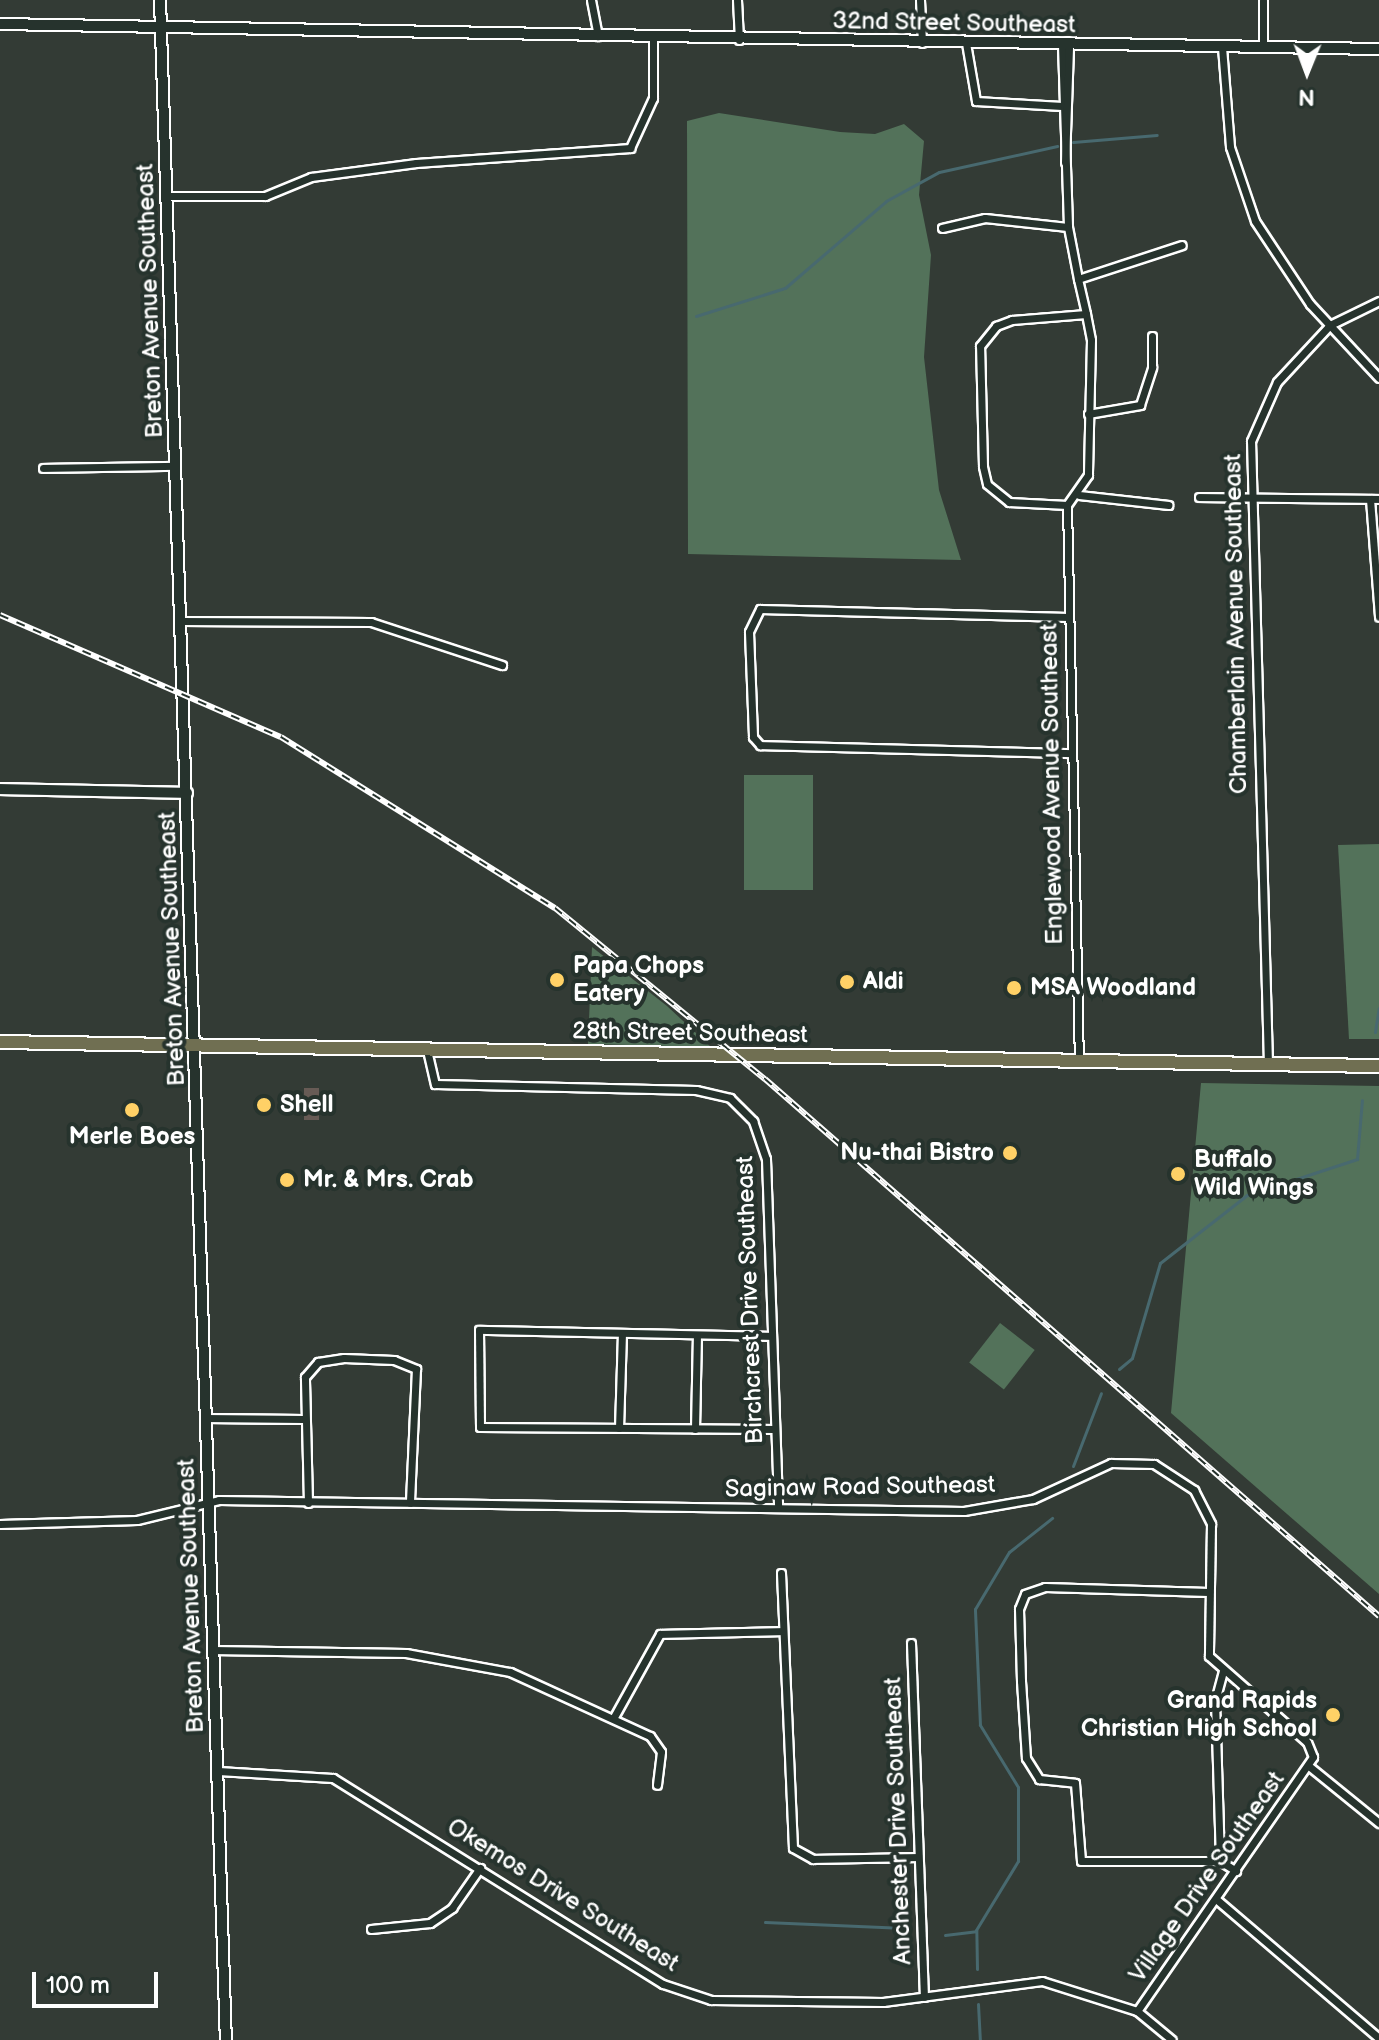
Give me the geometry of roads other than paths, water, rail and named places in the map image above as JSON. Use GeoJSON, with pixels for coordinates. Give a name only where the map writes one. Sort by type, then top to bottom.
{"type":"FeatureCollection","features":[{"type":"Feature","properties":{"kind":"main road","name":"Breton Avenue Southeast"},"geometry":{"type":"LineString","coordinates":[[160,0],[226,2040]]}},
{"type":"Feature","properties":{"kind":"main road","name":"32nd Street Southeast"},"geometry":{"type":"LineString","coordinates":[[0,24],[739,40],[1379,49]]}},
{"type":"Feature","properties":{"kind":"main road"},"geometry":{"type":"LineString","coordinates":[[0,789],[187,793]]}},
{"type":"Feature","properties":{"kind":"main road","name":"28th Street Southeast"},"geometry":{"type":"LineString","coordinates":[[0,1042],[1379,1066]]}},
{"type":"Feature","properties":{"kind":"street"},"geometry":{"type":"LineString","coordinates":[[591,0],[598,36]]}},
{"type":"Feature","properties":{"kind":"street"},"geometry":{"type":"LineString","coordinates":[[737,0],[739,40]]}},
{"type":"Feature","properties":{"kind":"street"},"geometry":{"type":"LineString","coordinates":[[920,0],[922,43]]}},
{"type":"Feature","properties":{"kind":"street"},"geometry":{"type":"LineString","coordinates":[[1263,0],[1263,48]]}},
{"type":"Feature","properties":{"kind":"street"},"geometry":{"type":"LineString","coordinates":[[166,196],[265,196],[311,177],[416,163],[630,148],[653,98],[653,38]]}},
{"type":"Feature","properties":{"kind":"street"},"geometry":{"type":"LineString","coordinates":[[966,43],[976,101],[1062,106]]}},
{"type":"Feature","properties":{"kind":"street"},"geometry":{"type":"LineString","coordinates":[[1066,45],[1062,106],[1063,168],[1068,227],[1086,314],[1088,475],[1079,495],[1067,505],[1026,507],[987,484],[980,346],[996,326],[1012,320],[1086,314]]}},
{"type":"Feature","properties":{"kind":"street"},"geometry":{"type":"LineString","coordinates":[[1063,168],[1066,45]]}},
{"type":"Feature","properties":{"kind":"street"},"geometry":{"type":"LineString","coordinates":[[1222,47],[1230,147],[1244,192],[1270,249],[1330,325],[1379,378]]}},
{"type":"Feature","properties":{"kind":"street"},"geometry":{"type":"LineString","coordinates":[[942,228],[985,218],[1068,227]]}},
{"type":"Feature","properties":{"kind":"street"},"geometry":{"type":"LineString","coordinates":[[1078,279],[1182,245]]}},
{"type":"Feature","properties":{"kind":"street"},"geometry":{"type":"LineString","coordinates":[[1330,325],[1379,301]]}},
{"type":"Feature","properties":{"kind":"street","name":"Chamberlain Avenue Southeast"},"geometry":{"type":"LineString","coordinates":[[1268,1064],[1251,441],[1261,406],[1330,325]]}},
{"type":"Feature","properties":{"kind":"street"},"geometry":{"type":"LineString","coordinates":[[1088,414],[1140,405],[1152,367],[1152,336]]}},
{"type":"Feature","properties":{"kind":"street"},"geometry":{"type":"LineString","coordinates":[[43,468],[176,466]]}},
{"type":"Feature","properties":{"kind":"street"},"geometry":{"type":"LineString","coordinates":[[1079,495],[1168,505]]}},
{"type":"Feature","properties":{"kind":"street"},"geometry":{"type":"LineString","coordinates":[[1199,497],[1375,499],[1379,616]]}},
{"type":"Feature","properties":{"kind":"street","name":"Englewood Avenue Southeast"},"geometry":{"type":"LineString","coordinates":[[1067,505],[1079,1062]]}},
{"type":"Feature","properties":{"kind":"street"},"geometry":{"type":"LineString","coordinates":[[1068,617],[760,609],[749,632],[753,729],[756,742],[769,747],[1071,753]]}},
{"type":"Feature","properties":{"kind":"street"},"geometry":{"type":"LineString","coordinates":[[181,621],[371,622],[502,665]]}},
{"type":"Feature","properties":{"kind":"street","name":"Birchcrest Drive Southeast"},"geometry":{"type":"LineString","coordinates":[[427,1050],[435,1084],[696,1090],[739,1105],[764,1145],[778,1508]]}},
{"type":"Feature","properties":{"kind":"street"},"geometry":{"type":"LineString","coordinates":[[772,1336],[479,1330],[480,1427],[775,1429]]}},
{"type":"Feature","properties":{"kind":"street"},"geometry":{"type":"LineString","coordinates":[[619,1428],[622,1334]]}},
{"type":"Feature","properties":{"kind":"street"},"geometry":{"type":"LineString","coordinates":[[695,1429],[697,1336]]}},
{"type":"Feature","properties":{"kind":"street"},"geometry":{"type":"LineString","coordinates":[[308,1503],[303,1419],[309,1369],[330,1358],[416,1369],[410,1503]]}},
{"type":"Feature","properties":{"kind":"street"},"geometry":{"type":"LineString","coordinates":[[205,1418],[303,1419]]}},
{"type":"Feature","properties":{"kind":"street","name":"Saginaw Road Southeast"},"geometry":{"type":"LineString","coordinates":[[0,1524],[137,1520],[208,1502],[995,1508],[1111,1463],[1143,1462],[1176,1474],[1205,1509],[1214,1543],[1204,1638],[1223,1671],[1307,1742]]}},
{"type":"Feature","properties":{"kind":"street"},"geometry":{"type":"LineString","coordinates":[[781,1573],[793,1848],[813,1859],[916,1857]]}},
{"type":"Feature","properties":{"kind":"street"},"geometry":{"type":"LineString","coordinates":[[1208,1592],[1059,1587],[1025,1594],[1021,1681],[1026,1758],[1039,1779],[1075,1783],[1081,1861],[1220,1861],[1236,1871]]}},
{"type":"Feature","properties":{"kind":"street"},"geometry":{"type":"LineString","coordinates":[[614,1717],[660,1634],[783,1631]]}},
{"type":"Feature","properties":{"kind":"street","name":"Anchester Drive Southeast"},"geometry":{"type":"LineString","coordinates":[[911,1643],[916,1857],[924,1997]]}},
{"type":"Feature","properties":{"kind":"street"},"geometry":{"type":"LineString","coordinates":[[212,1650],[441,1656],[510,1672],[614,1717],[658,1743],[657,1785]]}},
{"type":"Feature","properties":{"kind":"street"},"geometry":{"type":"LineString","coordinates":[[1220,1861],[1215,1701],[1223,1671]]}},
{"type":"Feature","properties":{"kind":"street","name":"Village Drive Southeast"},"geometry":{"type":"LineString","coordinates":[[1137,2011],[1310,1767],[1307,1742]]}},
{"type":"Feature","properties":{"kind":"street","name":"Village Drive Southeast"},"geometry":{"type":"LineString","coordinates":[[1310,1767],[1379,1823]]}},
{"type":"Feature","properties":{"kind":"street","name":"Okemos Drive Southeast"},"geometry":{"type":"LineString","coordinates":[[218,1771],[333,1778],[663,1984],[711,2000],[924,1997],[1042,1981],[1137,2011],[1172,2040]]}},
{"type":"Feature","properties":{"kind":"street"},"geometry":{"type":"LineString","coordinates":[[371,1929],[430,1923],[452,1908],[480,1868]]}},
{"type":"Feature","properties":{"kind":"street"},"geometry":{"type":"LineString","coordinates":[[1216,1899],[1379,2038]]}},
{"type":"Feature","properties":{"kind":"waterway"},"geometry":{"type":"LineString","coordinates":[[1073,142],[1157,135]]}},
{"type":"Feature","properties":{"kind":"waterway"},"geometry":{"type":"LineString","coordinates":[[696,316],[785,288],[886,201],[939,172],[1057,146]]}},
{"type":"Feature","properties":{"kind":"waterway"},"geometry":{"type":"LineString","coordinates":[[1375,1032],[1379,1008]]}},
{"type":"Feature","properties":{"kind":"waterway"},"geometry":{"type":"LineString","coordinates":[[1119,1369],[1132,1358],[1160,1263],[1247,1195],[1357,1159],[1362,1100]]}},
{"type":"Feature","properties":{"kind":"waterway"},"geometry":{"type":"LineString","coordinates":[[1073,1466],[1101,1393]]}},
{"type":"Feature","properties":{"kind":"waterway"},"geometry":{"type":"LineString","coordinates":[[977,1969],[976,1930],[1018,1861],[1018,1787],[980,1725],[975,1609],[1009,1552],[1052,1518]]}},
{"type":"Feature","properties":{"kind":"waterway"},"geometry":{"type":"LineString","coordinates":[[765,1922],[905,1928]]}},
{"type":"Feature","properties":{"kind":"waterway"},"geometry":{"type":"LineString","coordinates":[[945,1935],[976,1931]]}},
{"type":"Feature","properties":{"kind":"waterway"},"geometry":{"type":"LineString","coordinates":[[978,2004],[980,2040]]}},
{"type":"Feature","properties":{"kind":"railway"},"geometry":{"type":"LineString","coordinates":[[0,615],[281,737],[555,908],[765,1079],[1379,1616]]}},
{"type":"Feature","properties":{"kind":"place","name":"Papa Chops Eatery"},"geometry":{"type":"Point","coordinates":[557,980]}},
{"type":"Feature","properties":{"kind":"place","name":"Aldi"},"geometry":{"type":"Point","coordinates":[847,982]}},
{"type":"Feature","properties":{"kind":"place","name":"MSA Woodland"},"geometry":{"type":"Point","coordinates":[1014,988]}},
{"type":"Feature","properties":{"kind":"place","name":"Shell"},"geometry":{"type":"Point","coordinates":[264,1105]}},
{"type":"Feature","properties":{"kind":"place","name":"Merle Boes"},"geometry":{"type":"Point","coordinates":[132,1110]}},
{"type":"Feature","properties":{"kind":"place","name":"Nu-thai Bistro"},"geometry":{"type":"Point","coordinates":[1010,1153]}},
{"type":"Feature","properties":{"kind":"place","name":"Buffalo Wild Wings"},"geometry":{"type":"Point","coordinates":[1178,1174]}},
{"type":"Feature","properties":{"kind":"place","name":"Mr. & Mrs. Crab"},"geometry":{"type":"Point","coordinates":[287,1180]}},
{"type":"Feature","properties":{"kind":"place","name":"Grand Rapids Christian High School"},"geometry":{"type":"Point","coordinates":[1333,1715]}}]}
